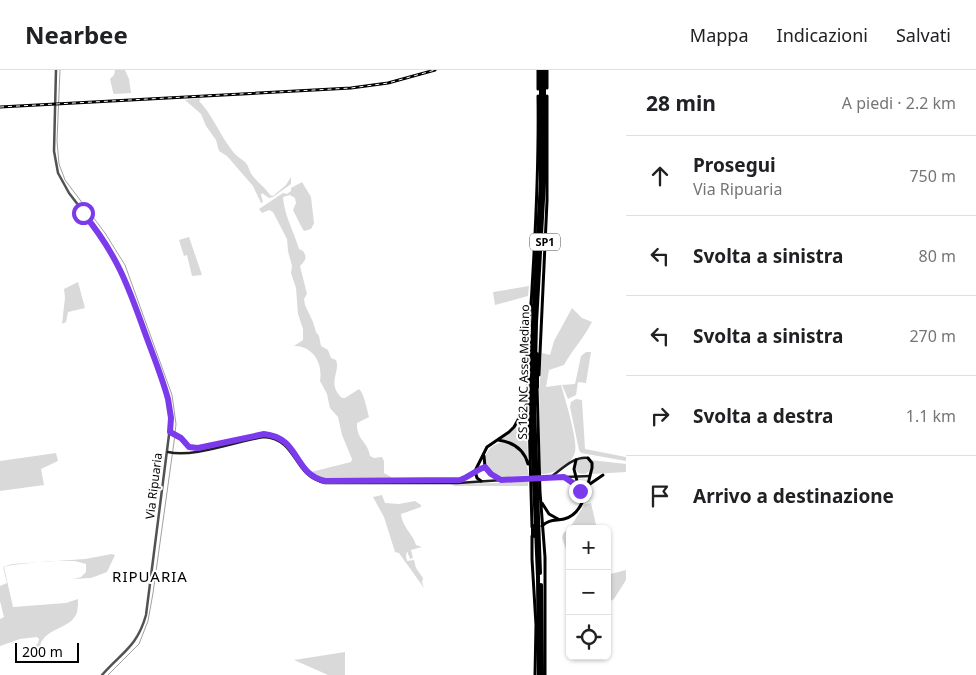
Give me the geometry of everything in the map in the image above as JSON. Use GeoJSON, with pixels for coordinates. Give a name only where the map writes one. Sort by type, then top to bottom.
{"type":"FeatureCollection","features":[{"type":"Feature","properties":{"kind":"highway","name":"SS162 NC Asse Mediano"},"geometry":{"type":"LineString","coordinates":[[540,675],[541,647],[534,407],[542,182],[542,70]]}},
{"type":"Feature","properties":{"kind":"highway","name":"SS162 NC Asse Mediano"},"geometry":{"type":"LineString","coordinates":[[541,647],[531,408],[532,340],[542,182]]}},
{"type":"Feature","properties":{"kind":"highway"},"geometry":{"type":"LineString","coordinates":[[536,323],[537,387]]}},
{"type":"Feature","properties":{"kind":"highway"},"geometry":{"type":"LineString","coordinates":[[528,381],[529,354],[532,340]]}},
{"type":"Feature","properties":{"kind":"highway"},"geometry":{"type":"LineString","coordinates":[[532,526],[539,593]]}},
{"type":"Feature","properties":{"kind":"main road","name":"SP1"},"geometry":{"type":"LineString","coordinates":[[540,675],[546,565],[540,498],[537,387],[547,201],[546,96],[549,92],[546,88],[542,70]]}},
{"type":"Feature","properties":{"kind":"main road","name":"SP1"},"geometry":{"type":"LineString","coordinates":[[540,675],[532,559],[527,354],[538,184],[539,96],[537,93],[542,70]]}},
{"type":"Feature","properties":{"kind":"main road"},"geometry":{"type":"LineString","coordinates":[[481,482],[477,478],[475,471],[487,447],[514,427],[528,402]]}},
{"type":"Feature","properties":{"kind":"main road"},"geometry":{"type":"LineString","coordinates":[[171,432],[189,447],[195,448],[264,434],[273,435],[288,444],[307,471],[325,481],[460,480],[485,467]]}},
{"type":"Feature","properties":{"kind":"main road"},"geometry":{"type":"LineString","coordinates":[[168,452],[193,452],[264,437],[272,438],[286,445],[304,472],[311,478],[325,483],[481,482],[590,476]]}},
{"type":"Feature","properties":{"kind":"main road"},"geometry":{"type":"LineString","coordinates":[[497,440],[511,443],[521,450],[527,460],[530,471]]}},
{"type":"Feature","properties":{"kind":"main road"},"geometry":{"type":"LineString","coordinates":[[484,455],[485,467],[491,474],[501,480]]}},
{"type":"Feature","properties":{"kind":"main road"},"geometry":{"type":"LineString","coordinates":[[542,526],[550,520],[574,515],[582,503],[592,465],[588,458],[581,458],[551,477]]}},
{"type":"Feature","properties":{"kind":"main road"},"geometry":{"type":"LineString","coordinates":[[576,460],[574,467],[582,503]]}},
{"type":"Feature","properties":{"kind":"main road"},"geometry":{"type":"LineString","coordinates":[[586,486],[602,475]]}},
{"type":"Feature","properties":{"kind":"main road"},"geometry":{"type":"LineString","coordinates":[[564,477],[576,485],[580,491]]}},
{"type":"Feature","properties":{"kind":"main road"},"geometry":{"type":"LineString","coordinates":[[540,498],[546,510],[553,517],[559,519]]}},
{"type":"Feature","properties":{"kind":"street","name":"Via Ripuaria"},"geometry":{"type":"LineString","coordinates":[[56,70],[54,151],[58,173],[69,193],[101,235],[124,276],[168,399],[171,418],[171,432],[148,609],[137,638],[130,648],[102,675]]}},
{"type":"Feature","properties":{"kind":"shaded area"},"geometry":{"type":"Polygon","coordinates":[[[115,70],[125,70],[129,79],[131,93],[114,94],[110,79],[114,75],[115,70]]]}},
{"type":"Feature","properties":{"kind":"shaded area"},"geometry":{"type":"Polygon","coordinates":[[[201,99],[199,101],[232,151],[246,164],[252,175],[270,195],[273,196],[286,185],[291,177],[291,184],[273,197],[269,198],[262,193],[263,202],[261,203],[253,186],[227,156],[219,151],[216,140],[206,126],[201,114],[185,100],[201,99]]]}},
{"type":"Feature","properties":{"kind":"shaded area"},"geometry":{"type":"Polygon","coordinates":[[[302,182],[311,197],[314,223],[311,229],[304,231],[302,228],[293,210],[296,203],[295,198],[290,195],[283,198],[299,249],[303,251],[306,258],[300,266],[307,294],[304,299],[305,305],[319,336],[321,346],[328,350],[331,358],[336,360],[337,369],[334,383],[337,393],[342,398],[345,398],[359,389],[362,394],[369,417],[357,423],[358,433],[367,447],[370,456],[374,458],[382,457],[384,473],[392,479],[325,480],[311,472],[351,462],[352,459],[342,435],[338,417],[330,408],[327,394],[320,381],[321,374],[318,362],[311,352],[294,346],[303,340],[303,329],[298,314],[296,288],[291,273],[292,266],[287,239],[273,212],[269,210],[262,213],[259,209],[283,193],[287,194],[291,191],[291,188],[302,182]]]}},
{"type":"Feature","properties":{"kind":"shaded area"},"geometry":{"type":"Polygon","coordinates":[[[189,237],[202,275],[192,276],[187,255],[184,256],[179,240],[189,237]]]}},
{"type":"Feature","properties":{"kind":"shaded area"},"geometry":{"type":"Polygon","coordinates":[[[78,282],[85,308],[68,312],[66,322],[62,324],[65,298],[64,289],[78,282]]]}},
{"type":"Feature","properties":{"kind":"shaded area"},"geometry":{"type":"Polygon","coordinates":[[[529,286],[528,296],[495,305],[493,292],[529,286]]]}},
{"type":"Feature","properties":{"kind":"shaded area"},"geometry":{"type":"Polygon","coordinates":[[[572,308],[582,318],[592,322],[564,365],[549,370],[546,387],[561,385],[573,429],[575,452],[566,465],[551,473],[541,474],[539,391],[542,353],[550,355],[554,341],[572,308]]]}},
{"type":"Feature","properties":{"kind":"shaded area"},"geometry":{"type":"Polygon","coordinates":[[[586,352],[591,352],[586,383],[578,382],[576,395],[568,399],[562,385],[575,384],[581,356],[586,352]]]}},
{"type":"Feature","properties":{"kind":"shaded area"},"geometry":{"type":"Polygon","coordinates":[[[576,399],[582,400],[585,449],[626,457],[626,461],[581,453],[570,407],[571,402],[576,399]]]}},
{"type":"Feature","properties":{"kind":"shaded area"},"geometry":{"type":"Polygon","coordinates":[[[526,408],[528,458],[517,445],[501,439],[516,425],[526,408]]]}},
{"type":"Feature","properties":{"kind":"shaded area"},"geometry":{"type":"Polygon","coordinates":[[[505,442],[516,447],[522,454],[529,475],[501,477],[490,473],[486,468],[485,457],[488,451],[498,443],[505,442]]]}},
{"type":"Feature","properties":{"kind":"shaded area"},"geometry":{"type":"Polygon","coordinates":[[[56,453],[58,461],[41,469],[44,485],[0,491],[0,461],[56,453]]]}},
{"type":"Feature","properties":{"kind":"shaded area"},"geometry":{"type":"Polygon","coordinates":[[[583,458],[589,460],[591,466],[589,472],[583,474],[577,472],[575,466],[577,460],[583,458]]]}},
{"type":"Feature","properties":{"kind":"shaded area"},"geometry":{"type":"Polygon","coordinates":[[[591,460],[626,464],[626,472],[592,474],[591,460]]]}},
{"type":"Feature","properties":{"kind":"shaded area"},"geometry":{"type":"Polygon","coordinates":[[[528,482],[528,486],[455,486],[450,484],[528,482]]]}},
{"type":"Feature","properties":{"kind":"shaded area"},"geometry":{"type":"Polygon","coordinates":[[[382,495],[385,503],[399,504],[415,501],[421,505],[421,507],[401,514],[403,523],[416,545],[422,547],[411,550],[413,558],[410,559],[407,551],[406,556],[407,561],[414,560],[416,568],[423,578],[424,588],[399,553],[395,552],[384,517],[373,497],[382,495]]]}},
{"type":"Feature","properties":{"kind":"shaded area"},"geometry":{"type":"Polygon","coordinates":[[[591,503],[596,525],[571,525],[573,523],[584,505],[591,503]]]}},
{"type":"Feature","properties":{"kind":"shaded area"},"geometry":{"type":"Polygon","coordinates":[[[566,531],[566,550],[562,538],[566,531]]]}},
{"type":"Feature","properties":{"kind":"shaded area"},"geometry":{"type":"Polygon","coordinates":[[[115,555],[107,572],[91,578],[73,579],[81,577],[86,572],[86,564],[75,561],[56,561],[115,555]]]}},
{"type":"Feature","properties":{"kind":"shaded area"},"geometry":{"type":"Polygon","coordinates":[[[39,562],[4,567],[13,607],[66,603],[78,599],[77,612],[70,622],[46,636],[42,640],[40,647],[25,650],[36,645],[39,639],[37,637],[20,639],[0,646],[0,619],[4,617],[0,601],[0,586],[7,583],[3,567],[12,564],[39,562]]]}},
{"type":"Feature","properties":{"kind":"shaded area"},"geometry":{"type":"Polygon","coordinates":[[[626,570],[626,580],[611,601],[611,574],[626,570]]]}},
{"type":"Feature","properties":{"kind":"shaded area"},"geometry":{"type":"Polygon","coordinates":[[[345,652],[345,675],[328,675],[294,660],[345,652]]]}},
{"type":"Feature","properties":{"kind":"waterway"},"geometry":{"type":"LineString","coordinates":[[60,70],[57,141],[59,164],[65,180],[105,233],[125,265],[172,395],[176,424],[148,621],[139,644],[108,675]]}},
{"type":"Feature","properties":{"kind":"railway"},"geometry":{"type":"LineString","coordinates":[[0,107],[351,88],[388,83],[435,70]]}},
{"type":"Feature","properties":{"kind":"district","name":"RIPUARIA"},"geometry":{"type":"Point","coordinates":[150,577]}},
{"type":"Feature","properties":{"kind":"route"},"geometry":{"type":"LineString","coordinates":[[83,213],[112,252],[130,290],[170,406],[170,432],[184,440],[189,447],[198,448],[264,434],[273,435],[281,438],[288,444],[307,471],[325,481],[460,480],[485,467],[491,474],[501,480],[564,477],[572,481],[580,491]]}}]}
